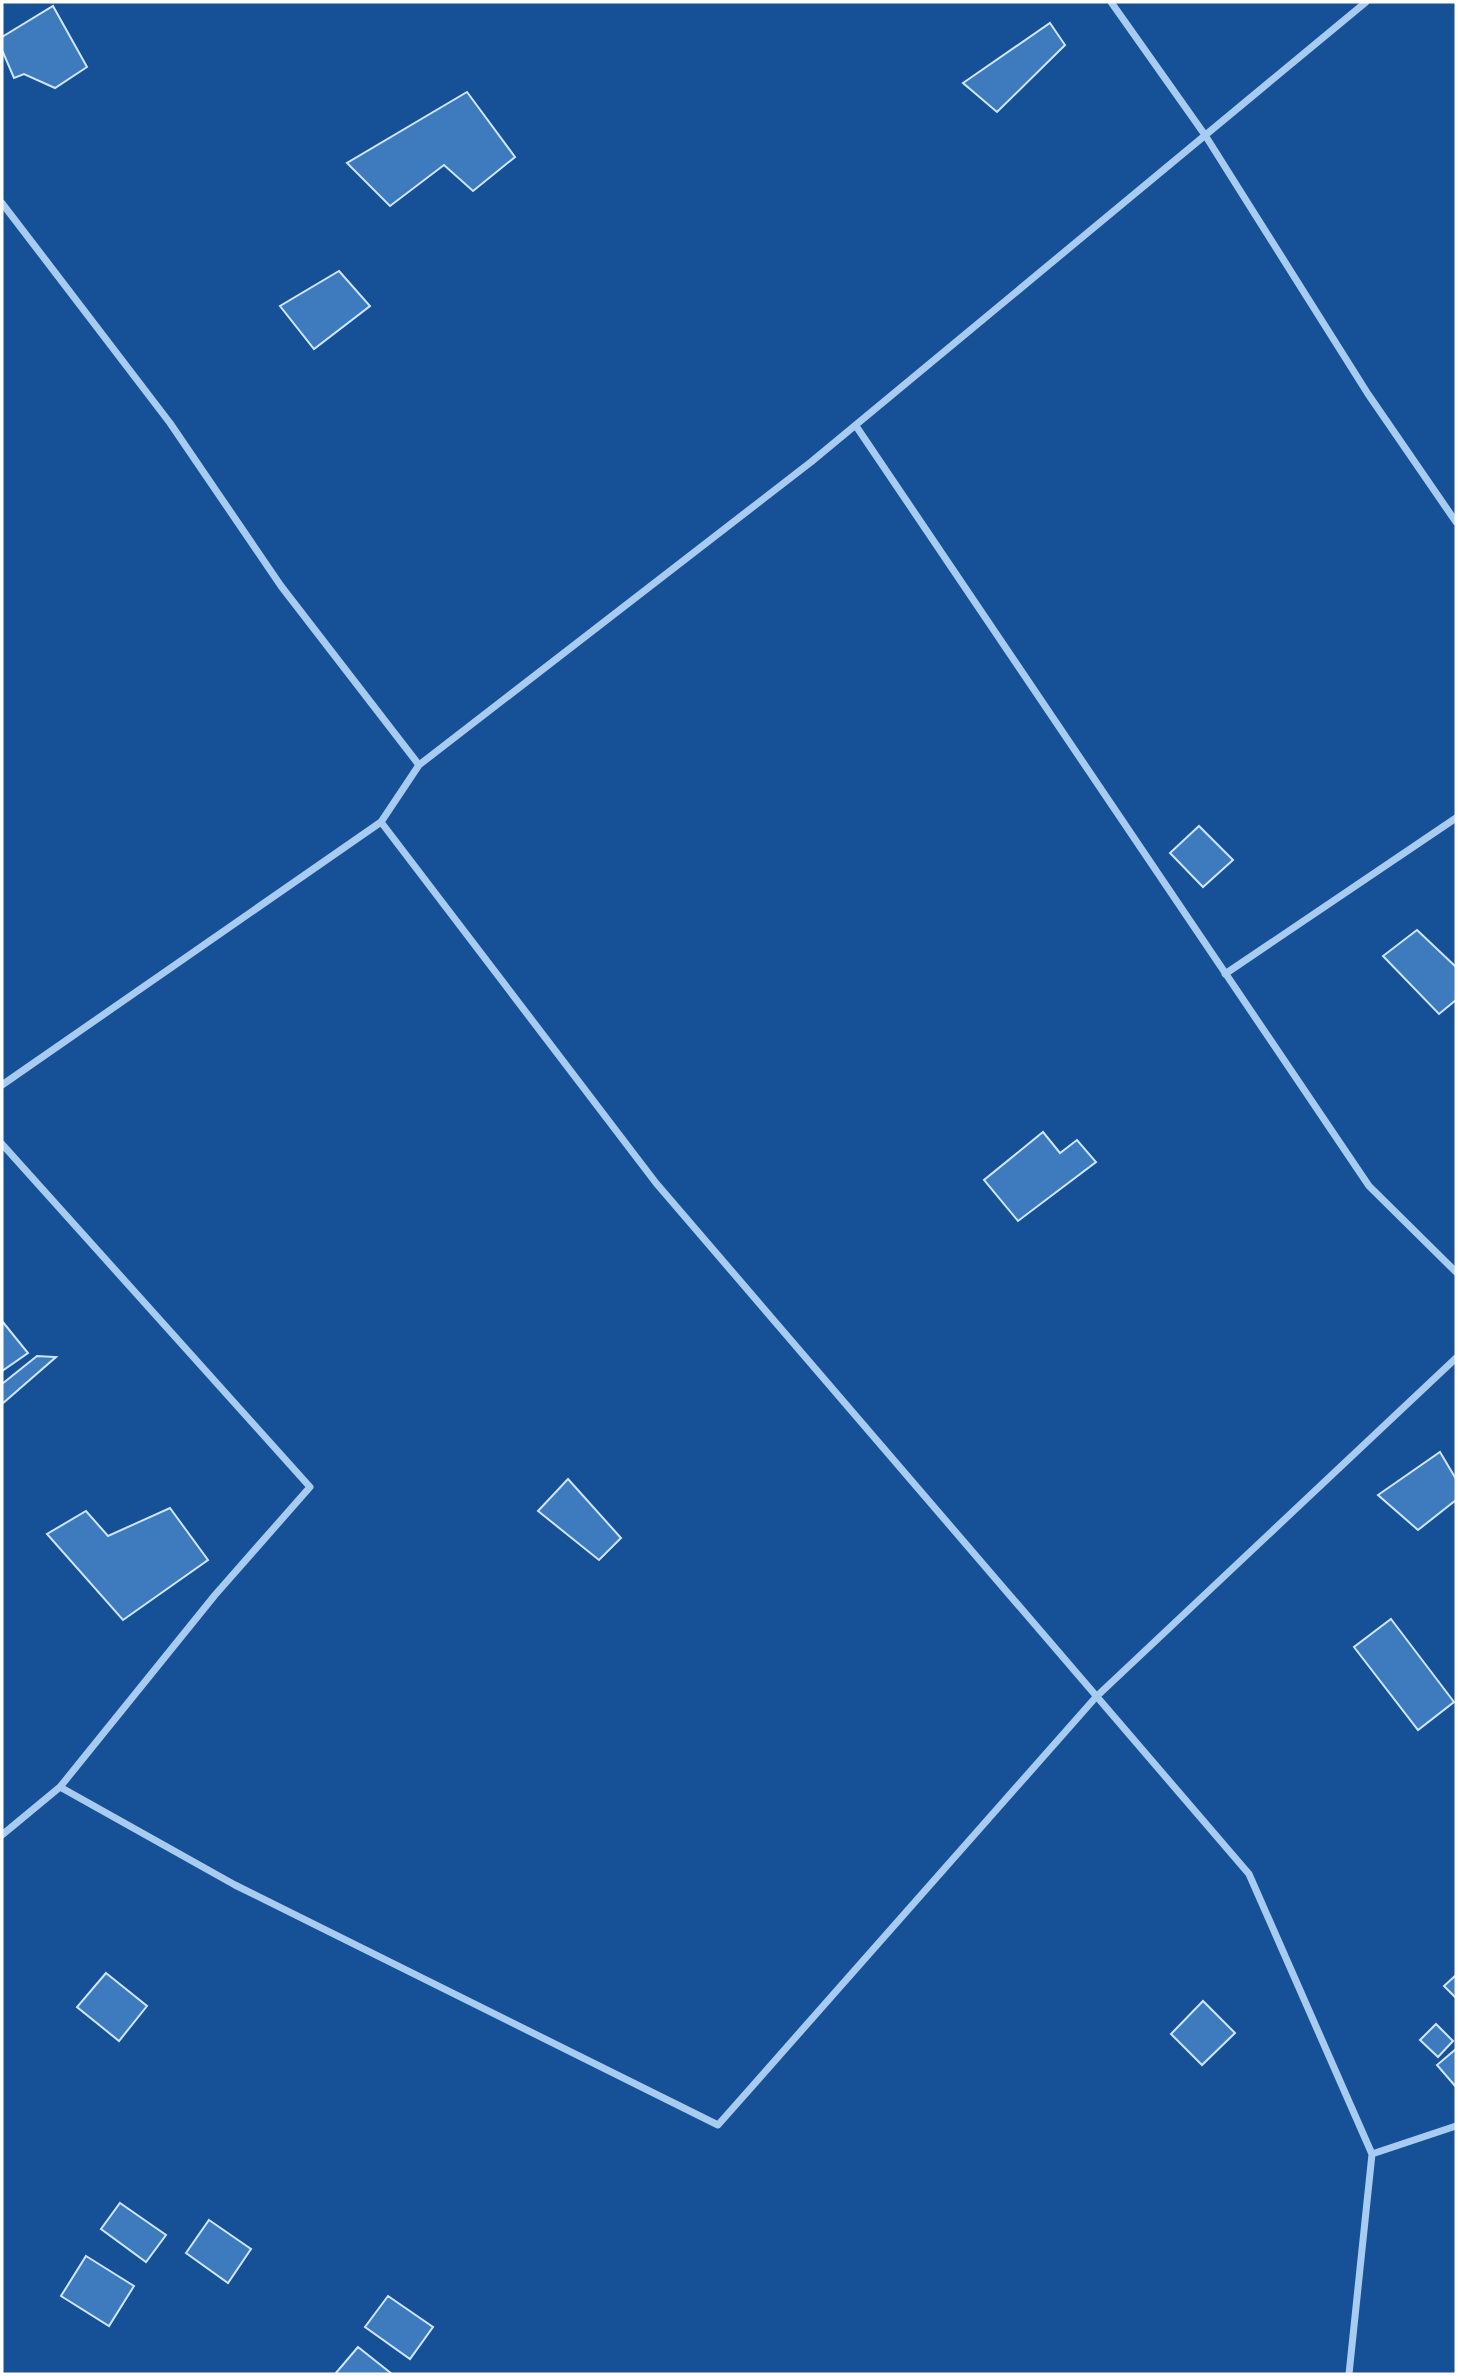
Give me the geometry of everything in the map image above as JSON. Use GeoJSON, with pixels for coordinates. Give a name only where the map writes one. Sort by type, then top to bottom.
{"type":"FeatureCollection","features":[{"type":"Feature","properties":{"kind":"street"},"geometry":{"type":"LineString","coordinates":[[1111,2],[1205,135],[1368,394],[1456,522]]}},
{"type":"Feature","properties":{"kind":"street"},"geometry":{"type":"LineString","coordinates":[[2,1075],[5,1084],[381,821],[419,765],[856,426],[1366,2]]}},
{"type":"Feature","properties":{"kind":"street"},"geometry":{"type":"LineString","coordinates":[[2,203],[170,423],[281,586],[419,765]]}},
{"type":"Feature","properties":{"kind":"street"},"geometry":{"type":"LineString","coordinates":[[856,426],[1369,1186],[1456,1272]]}},
{"type":"Feature","properties":{"kind":"street"},"geometry":{"type":"LineString","coordinates":[[1225,974],[1456,818]]}},
{"type":"Feature","properties":{"kind":"street"},"geometry":{"type":"LineString","coordinates":[[381,821],[656,1183],[1249,1874],[1372,2154],[1349,2374]]}},
{"type":"Feature","properties":{"kind":"street"},"geometry":{"type":"LineString","coordinates":[[2,1144],[310,1487],[215,1595],[60,1787],[2,1835]]}},
{"type":"Feature","properties":{"kind":"street"},"geometry":{"type":"LineString","coordinates":[[60,1787],[235,1885],[718,2125],[1096,1697],[1456,1358]]}},
{"type":"Feature","properties":{"kind":"street"},"geometry":{"type":"LineString","coordinates":[[1372,2154],[1456,2126]]}},
{"type":"Feature","properties":{"kind":"building"},"geometry":{"type":"Polygon","coordinates":[[[53,6],[87,67],[55,88],[24,74],[14,78],[2,50],[2,37],[53,6]]]}},
{"type":"Feature","properties":{"kind":"building"},"geometry":{"type":"Polygon","coordinates":[[[1050,23],[1065,45],[997,112],[963,83],[1050,23]]]}},
{"type":"Feature","properties":{"kind":"building"},"geometry":{"type":"Polygon","coordinates":[[[467,92],[515,157],[473,191],[444,165],[390,206],[347,163],[467,92]]]}},
{"type":"Feature","properties":{"kind":"building"},"geometry":{"type":"Polygon","coordinates":[[[339,271],[370,306],[314,349],[280,306],[339,271]]]}},
{"type":"Feature","properties":{"kind":"building"},"geometry":{"type":"Polygon","coordinates":[[[1199,826],[1233,860],[1203,887],[1170,853],[1199,826]]]}},
{"type":"Feature","properties":{"kind":"building"},"geometry":{"type":"Polygon","coordinates":[[[1417,930],[1456,967],[1456,1000],[1439,1014],[1383,956],[1417,930]]]}},
{"type":"Feature","properties":{"kind":"building"},"geometry":{"type":"Polygon","coordinates":[[[1043,1132],[1060,1153],[1077,1140],[1096,1162],[1018,1221],[984,1180],[1043,1132]]]}},
{"type":"Feature","properties":{"kind":"building"},"geometry":{"type":"Polygon","coordinates":[[[2,1321],[28,1353],[2,1371],[2,1321]]]}},
{"type":"Feature","properties":{"kind":"building"},"geometry":{"type":"Polygon","coordinates":[[[37,1356],[56,1357],[2,1404],[2,1384],[37,1356]]]}},
{"type":"Feature","properties":{"kind":"building"},"geometry":{"type":"Polygon","coordinates":[[[1440,1452],[1456,1479],[1456,1500],[1418,1530],[1378,1495],[1440,1452]]]}},
{"type":"Feature","properties":{"kind":"building"},"geometry":{"type":"Polygon","coordinates":[[[568,1479],[621,1538],[599,1560],[538,1511],[568,1479]]]}},
{"type":"Feature","properties":{"kind":"building"},"geometry":{"type":"Polygon","coordinates":[[[170,1508],[208,1560],[123,1620],[47,1534],[86,1511],[108,1536],[170,1508]]]}},
{"type":"Feature","properties":{"kind":"building"},"geometry":{"type":"Polygon","coordinates":[[[1391,1619],[1454,1702],[1418,1730],[1354,1647],[1391,1619]]]}},
{"type":"Feature","properties":{"kind":"building"},"geometry":{"type":"Polygon","coordinates":[[[106,1973],[147,2006],[119,2041],[77,2007],[106,1973]]]}},
{"type":"Feature","properties":{"kind":"building"},"geometry":{"type":"Polygon","coordinates":[[[1456,1975],[1456,1998],[1444,1986],[1456,1975]]]}},
{"type":"Feature","properties":{"kind":"building"},"geometry":{"type":"Polygon","coordinates":[[[1203,2001],[1235,2033],[1202,2065],[1171,2034],[1203,2001]]]}},
{"type":"Feature","properties":{"kind":"building"},"geometry":{"type":"Polygon","coordinates":[[[1436,2024],[1453,2041],[1438,2057],[1420,2040],[1436,2024]]]}},
{"type":"Feature","properties":{"kind":"building"},"geometry":{"type":"Polygon","coordinates":[[[1456,2049],[1456,2087],[1437,2065],[1456,2049]]]}},
{"type":"Feature","properties":{"kind":"building"},"geometry":{"type":"Polygon","coordinates":[[[120,2203],[166,2235],[146,2262],[101,2229],[120,2203]]]}},
{"type":"Feature","properties":{"kind":"building"},"geometry":{"type":"Polygon","coordinates":[[[209,2220],[251,2249],[228,2283],[186,2253],[209,2220]]]}},
{"type":"Feature","properties":{"kind":"building"},"geometry":{"type":"Polygon","coordinates":[[[86,2256],[134,2286],[109,2326],[61,2296],[86,2256]]]}},
{"type":"Feature","properties":{"kind":"building"},"geometry":{"type":"Polygon","coordinates":[[[388,2296],[433,2327],[410,2359],[365,2327],[388,2296]]]}},
{"type":"Feature","properties":{"kind":"building"},"geometry":{"type":"Polygon","coordinates":[[[358,2347],[392,2374],[335,2374],[358,2347]]]}}]}
